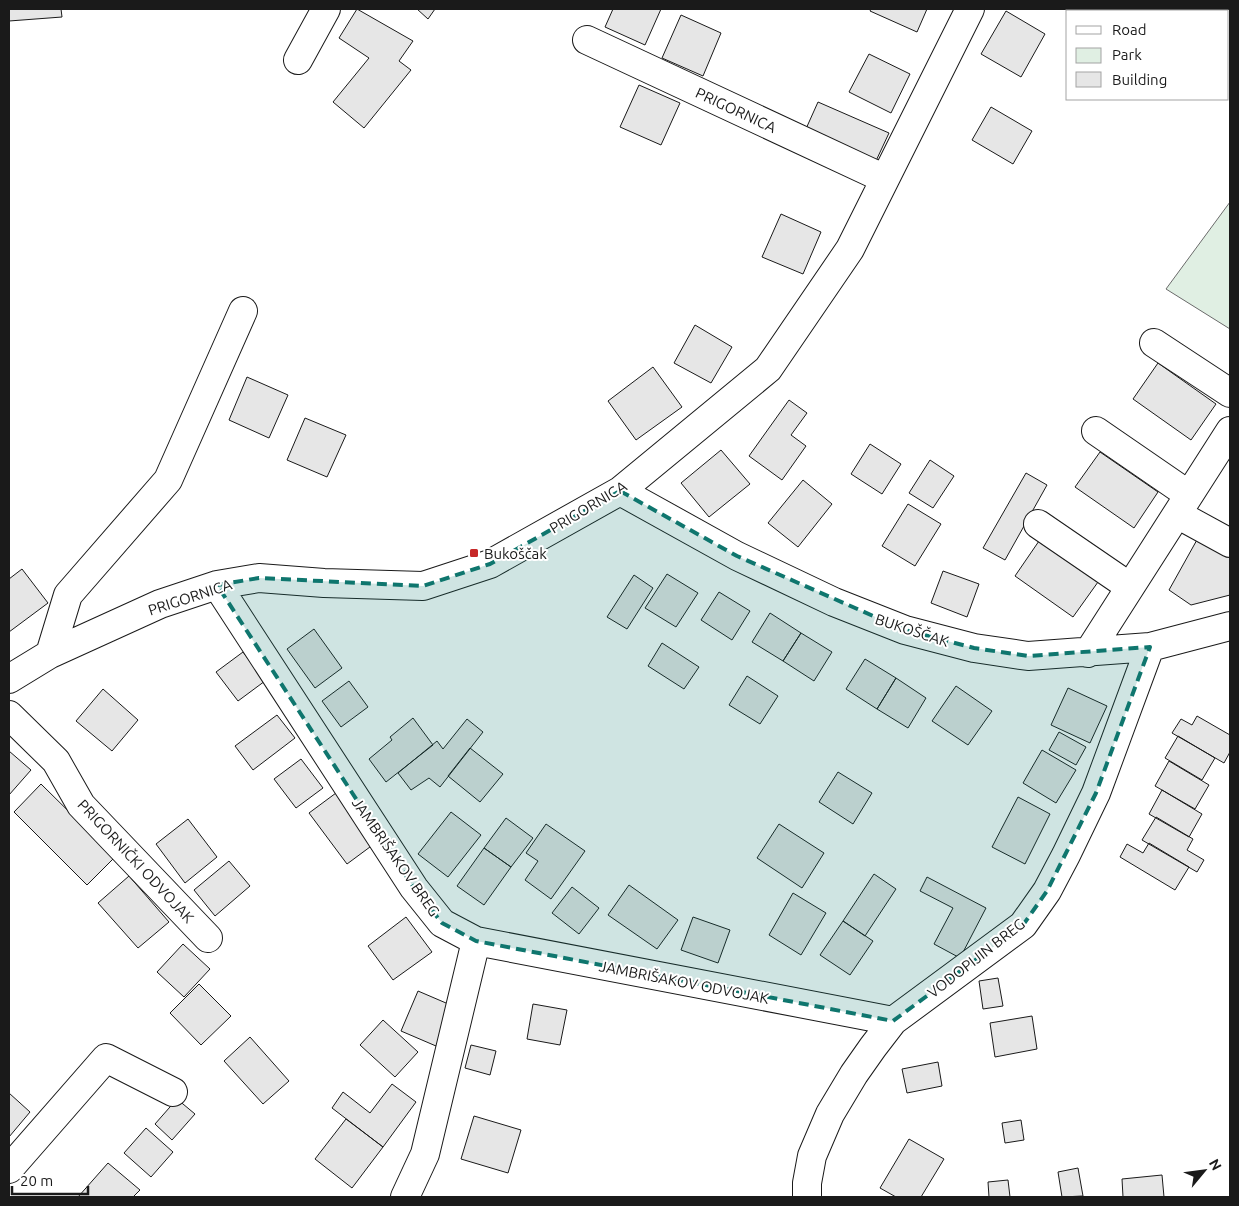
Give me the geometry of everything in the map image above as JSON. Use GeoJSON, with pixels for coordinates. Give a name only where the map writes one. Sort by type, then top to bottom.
{"type":"FeatureCollection","features":[{"type":"Feature","properties":{"kind":"street"},"geometry":{"type":"LineString","coordinates":[[298,60],[326,9]]}},
{"type":"Feature","properties":{"kind":"street","name":"PRIGORNICA"},"geometry":{"type":"LineString","coordinates":[[9,679],[50,654],[160,604],[217,585],[258,578],[324,583],[423,586],[490,564],[620,491],[768,369],[850,249],[970,9]]}},
{"type":"Feature","properties":{"kind":"street","name":"PRIGORNICA"},"geometry":{"type":"LineString","coordinates":[[587,40],[885,179]]}},
{"type":"Feature","properties":{"kind":"street"},"geometry":{"type":"LineString","coordinates":[[50,654],[68,595],[168,480],[243,310]]}},
{"type":"Feature","properties":{"kind":"street"},"geometry":{"type":"LineString","coordinates":[[1154,343],[1230,393]]}},
{"type":"Feature","properties":{"kind":"street"},"geometry":{"type":"LineString","coordinates":[[1096,431],[1230,544]]}},
{"type":"Feature","properties":{"kind":"street"},"geometry":{"type":"LineString","coordinates":[[1088,652],[1183,505],[1227,444]]}},
{"type":"Feature","properties":{"kind":"street","name":"BUKOŠČAK"},"geometry":{"type":"LineString","coordinates":[[620,491],[737,556],[834,602],[905,630],[974,648],[1028,656],[1150,647],[1230,626]]}},
{"type":"Feature","properties":{"kind":"street"},"geometry":{"type":"LineString","coordinates":[[1038,524],[1130,587]]}},
{"type":"Feature","properties":{"kind":"street","name":"JAMBRIŠAKOV BREG"},"geometry":{"type":"LineString","coordinates":[[217,585],[414,888],[442,923],[476,941]]}},
{"type":"Feature","properties":{"kind":"street","name":"VODOPIJIN BREG"},"geometry":{"type":"LineString","coordinates":[[808,1197],[807,1183],[812,1156],[830,1114],[854,1074],[893,1021],[1023,925],[1047,890],[1096,793],[1150,647]]}},
{"type":"Feature","properties":{"kind":"street","name":"PRIGORNIČKI ODVOJAK"},"geometry":{"type":"LineString","coordinates":[[9,715],[56,760],[81,804],[208,938]]}},
{"type":"Feature","properties":{"kind":"street"},"geometry":{"type":"LineString","coordinates":[[405,1197],[425,1154],[476,941]]}},
{"type":"Feature","properties":{"kind":"street","name":"JAMBRIŠAKOV ODVOJAK"},"geometry":{"type":"LineString","coordinates":[[476,941],[893,1021]]}},
{"type":"Feature","properties":{"kind":"street"},"geometry":{"type":"LineString","coordinates":[[9,1169],[106,1058],[173,1092]]}},
{"type":"Feature","properties":{"kind":"highlighted area"},"geometry":{"type":"Polygon","coordinates":[[[620,491],[737,556],[905,630],[974,648],[1028,656],[1150,647],[1096,793],[1047,891],[1023,925],[893,1021],[476,941],[442,923],[414,888],[217,585],[259,578],[423,586],[490,564],[620,491]]]}},
{"type":"Feature","properties":{"kind":"green space"},"geometry":{"type":"Polygon","coordinates":[[[1230,202],[1230,329],[1166,289],[1230,202]]]}},
{"type":"Feature","properties":{"kind":"building"},"geometry":{"type":"Polygon","coordinates":[[[9,9],[61,9],[62,17],[9,21],[9,9]]]}},
{"type":"Feature","properties":{"kind":"building"},"geometry":{"type":"Polygon","coordinates":[[[357,9],[413,41],[399,61],[411,70],[364,128],[333,102],[369,58],[339,38],[357,9]]]}},
{"type":"Feature","properties":{"kind":"building"},"geometry":{"type":"Polygon","coordinates":[[[417,9],[435,9],[428,19],[417,9]]]}},
{"type":"Feature","properties":{"kind":"building"},"geometry":{"type":"Polygon","coordinates":[[[613,9],[661,9],[645,45],[605,27],[613,9]]]}},
{"type":"Feature","properties":{"kind":"building"},"geometry":{"type":"Polygon","coordinates":[[[871,9],[927,9],[917,32],[870,11],[871,9]]]}},
{"type":"Feature","properties":{"kind":"building"},"geometry":{"type":"Polygon","coordinates":[[[1006,11],[1045,34],[1021,77],[981,54],[1006,11]]]}},
{"type":"Feature","properties":{"kind":"building"},"geometry":{"type":"Polygon","coordinates":[[[681,15],[721,33],[703,76],[662,58],[681,15]]]}},
{"type":"Feature","properties":{"kind":"building"},"geometry":{"type":"Polygon","coordinates":[[[869,54],[910,74],[891,113],[849,92],[869,54]]]}},
{"type":"Feature","properties":{"kind":"building"},"geometry":{"type":"Polygon","coordinates":[[[639,85],[680,103],[661,145],[620,127],[639,85]]]}},
{"type":"Feature","properties":{"kind":"building"},"geometry":{"type":"Polygon","coordinates":[[[818,102],[889,133],[875,163],[805,131],[818,102]]]}},
{"type":"Feature","properties":{"kind":"building"},"geometry":{"type":"Polygon","coordinates":[[[991,107],[1032,131],[1013,164],[972,140],[991,107]]]}},
{"type":"Feature","properties":{"kind":"building"},"geometry":{"type":"Polygon","coordinates":[[[781,214],[821,232],[803,274],[762,257],[781,214]]]}},
{"type":"Feature","properties":{"kind":"building"},"geometry":{"type":"Polygon","coordinates":[[[695,325],[732,347],[711,383],[674,363],[695,325]]]}},
{"type":"Feature","properties":{"kind":"building"},"geometry":{"type":"Polygon","coordinates":[[[1158,363],[1216,404],[1191,440],[1133,399],[1158,363]]]}},
{"type":"Feature","properties":{"kind":"building"},"geometry":{"type":"Polygon","coordinates":[[[653,367],[682,407],[636,440],[608,401],[653,367]]]}},
{"type":"Feature","properties":{"kind":"building"},"geometry":{"type":"Polygon","coordinates":[[[247,377],[288,395],[269,438],[229,420],[247,377]]]}},
{"type":"Feature","properties":{"kind":"building"},"geometry":{"type":"Polygon","coordinates":[[[789,400],[807,413],[791,435],[806,446],[782,480],[749,456],[789,400]]]}},
{"type":"Feature","properties":{"kind":"building"},"geometry":{"type":"Polygon","coordinates":[[[305,418],[346,435],[327,477],[287,460],[305,418]]]}},
{"type":"Feature","properties":{"kind":"building"},"geometry":{"type":"Polygon","coordinates":[[[870,444],[901,464],[882,494],[851,474],[870,444]]]}},
{"type":"Feature","properties":{"kind":"building"},"geometry":{"type":"Polygon","coordinates":[[[721,450],[750,484],[709,517],[681,483],[721,450]]]}},
{"type":"Feature","properties":{"kind":"building"},"geometry":{"type":"Polygon","coordinates":[[[1100,452],[1158,492],[1134,528],[1075,487],[1100,452]]]}},
{"type":"Feature","properties":{"kind":"building"},"geometry":{"type":"Polygon","coordinates":[[[930,460],[954,476],[933,508],[909,493],[930,460]]]}},
{"type":"Feature","properties":{"kind":"building"},"geometry":{"type":"Polygon","coordinates":[[[1026,473],[1047,485],[1005,560],[983,548],[1026,473]]]}},
{"type":"Feature","properties":{"kind":"building"},"geometry":{"type":"Polygon","coordinates":[[[803,480],[832,504],[798,547],[768,523],[803,480]]]}},
{"type":"Feature","properties":{"kind":"building"},"geometry":{"type":"Polygon","coordinates":[[[908,504],[941,524],[915,566],[882,546],[908,504]]]}},
{"type":"Feature","properties":{"kind":"building"},"geometry":{"type":"Polygon","coordinates":[[[1198,538],[1230,556],[1230,595],[1191,605],[1169,590],[1198,538]]]}},
{"type":"Feature","properties":{"kind":"building"},"geometry":{"type":"Polygon","coordinates":[[[1039,541],[1098,582],[1073,617],[1015,576],[1039,541]]]}},
{"type":"Feature","properties":{"kind":"building"},"geometry":{"type":"Polygon","coordinates":[[[22,569],[48,603],[9,632],[9,579],[22,569]]]}},
{"type":"Feature","properties":{"kind":"building"},"geometry":{"type":"Polygon","coordinates":[[[943,571],[979,584],[967,617],[931,603],[943,571]]]}},
{"type":"Feature","properties":{"kind":"building"},"geometry":{"type":"Polygon","coordinates":[[[667,574],[698,593],[676,627],[645,608],[667,574]]]}},
{"type":"Feature","properties":{"kind":"building"},"geometry":{"type":"Polygon","coordinates":[[[634,575],[653,588],[627,629],[607,617],[634,575]]]}},
{"type":"Feature","properties":{"kind":"building"},"geometry":{"type":"Polygon","coordinates":[[[719,592],[750,611],[732,640],[701,620],[719,592]]]}},
{"type":"Feature","properties":{"kind":"building"},"geometry":{"type":"Polygon","coordinates":[[[770,613],[801,633],[783,661],[752,642],[770,613]]]}},
{"type":"Feature","properties":{"kind":"building"},"geometry":{"type":"Polygon","coordinates":[[[314,629],[342,668],[315,688],[287,649],[314,629]]]}},
{"type":"Feature","properties":{"kind":"building"},"geometry":{"type":"Polygon","coordinates":[[[801,633],[832,652],[814,681],[783,661],[801,633]]]}},
{"type":"Feature","properties":{"kind":"building"},"geometry":{"type":"Polygon","coordinates":[[[662,643],[699,667],[684,689],[648,666],[662,643]]]}},
{"type":"Feature","properties":{"kind":"building"},"geometry":{"type":"Polygon","coordinates":[[[243,652],[265,681],[238,701],[216,672],[243,652]]]}},
{"type":"Feature","properties":{"kind":"building"},"geometry":{"type":"Polygon","coordinates":[[[865,659],[896,678],[877,709],[846,689],[865,659]]]}},
{"type":"Feature","properties":{"kind":"building"},"geometry":{"type":"Polygon","coordinates":[[[747,676],[778,696],[760,724],[729,705],[747,676]]]}},
{"type":"Feature","properties":{"kind":"building"},"geometry":{"type":"Polygon","coordinates":[[[896,678],[926,698],[908,728],[877,709],[896,678]]]}},
{"type":"Feature","properties":{"kind":"building"},"geometry":{"type":"Polygon","coordinates":[[[349,681],[368,707],[341,727],[322,701],[349,681]]]}},
{"type":"Feature","properties":{"kind":"building"},"geometry":{"type":"Polygon","coordinates":[[[956,686],[992,711],[968,745],[932,721],[956,686]]]}},
{"type":"Feature","properties":{"kind":"building"},"geometry":{"type":"Polygon","coordinates":[[[1068,688],[1107,706],[1090,743],[1051,725],[1068,688]]]}},
{"type":"Feature","properties":{"kind":"building"},"geometry":{"type":"Polygon","coordinates":[[[103,689],[138,720],[112,751],[76,721],[103,689]]]}},
{"type":"Feature","properties":{"kind":"building"},"geometry":{"type":"Polygon","coordinates":[[[277,715],[295,738],[253,770],[235,746],[277,715]]]}},
{"type":"Feature","properties":{"kind":"building"},"geometry":{"type":"Polygon","coordinates":[[[1197,716],[1230,735],[1230,752],[1224,763],[1172,733],[1181,719],[1192,725],[1197,716]]]}},
{"type":"Feature","properties":{"kind":"building"},"geometry":{"type":"Polygon","coordinates":[[[413,718],[433,745],[386,782],[369,759],[392,740],[390,737],[413,718]]]}},
{"type":"Feature","properties":{"kind":"building"},"geometry":{"type":"Polygon","coordinates":[[[467,719],[483,732],[440,787],[429,778],[411,790],[398,773],[437,741],[443,749],[467,719]]]}},
{"type":"Feature","properties":{"kind":"building"},"geometry":{"type":"Polygon","coordinates":[[[1059,732],[1086,747],[1076,765],[1049,750],[1059,732]]]}},
{"type":"Feature","properties":{"kind":"building"},"geometry":{"type":"Polygon","coordinates":[[[1178,736],[1215,758],[1202,780],[1165,758],[1178,736]]]}},
{"type":"Feature","properties":{"kind":"building"},"geometry":{"type":"Polygon","coordinates":[[[470,748],[503,774],[480,802],[448,776],[470,748]]]}},
{"type":"Feature","properties":{"kind":"building"},"geometry":{"type":"Polygon","coordinates":[[[1042,750],[1076,770],[1056,803],[1023,783],[1042,750]]]}},
{"type":"Feature","properties":{"kind":"building"},"geometry":{"type":"Polygon","coordinates":[[[9,751],[31,770],[9,795],[9,751]]]}},
{"type":"Feature","properties":{"kind":"building"},"geometry":{"type":"Polygon","coordinates":[[[301,759],[323,788],[296,808],[274,779],[301,759]]]}},
{"type":"Feature","properties":{"kind":"building"},"geometry":{"type":"Polygon","coordinates":[[[1169,761],[1209,785],[1195,809],[1155,786],[1169,761]]]}},
{"type":"Feature","properties":{"kind":"building"},"geometry":{"type":"Polygon","coordinates":[[[838,772],[872,793],[853,824],[819,802],[838,772]]]}},
{"type":"Feature","properties":{"kind":"building"},"geometry":{"type":"Polygon","coordinates":[[[41,784],[115,857],[87,885],[14,812],[41,784]]]}},
{"type":"Feature","properties":{"kind":"building"},"geometry":{"type":"Polygon","coordinates":[[[1162,790],[1202,814],[1189,837],[1149,814],[1162,790]]]}},
{"type":"Feature","properties":{"kind":"building"},"geometry":{"type":"Polygon","coordinates":[[[336,793],[374,844],[347,864],[309,813],[336,793]]]}},
{"type":"Feature","properties":{"kind":"building"},"geometry":{"type":"Polygon","coordinates":[[[1018,797],[1050,814],[1025,864],[992,847],[1018,797]]]}},
{"type":"Feature","properties":{"kind":"building"},"geometry":{"type":"Polygon","coordinates":[[[451,812],[481,835],[448,877],[418,854],[451,812]]]}},
{"type":"Feature","properties":{"kind":"building"},"geometry":{"type":"Polygon","coordinates":[[[1156,817],[1193,839],[1187,850],[1204,860],[1197,872],[1142,840],[1156,817]]]}},
{"type":"Feature","properties":{"kind":"building"},"geometry":{"type":"Polygon","coordinates":[[[506,818],[533,838],[511,867],[484,848],[506,818]]]}},
{"type":"Feature","properties":{"kind":"building"},"geometry":{"type":"Polygon","coordinates":[[[188,819],[217,857],[185,883],[156,844],[188,819]]]}},
{"type":"Feature","properties":{"kind":"building"},"geometry":{"type":"Polygon","coordinates":[[[546,824],[585,851],[551,899],[525,880],[538,861],[526,853],[546,824]]]}},
{"type":"Feature","properties":{"kind":"building"},"geometry":{"type":"Polygon","coordinates":[[[779,824],[824,853],[802,888],[757,858],[779,824]]]}},
{"type":"Feature","properties":{"kind":"building"},"geometry":{"type":"Polygon","coordinates":[[[1149,843],[1189,867],[1175,890],[1120,857],[1127,844],[1143,853],[1149,843]]]}},
{"type":"Feature","properties":{"kind":"building"},"geometry":{"type":"Polygon","coordinates":[[[484,848],[511,867],[484,905],[457,886],[484,848]]]}},
{"type":"Feature","properties":{"kind":"building"},"geometry":{"type":"Polygon","coordinates":[[[229,861],[250,886],[215,916],[194,890],[229,861]]]}},
{"type":"Feature","properties":{"kind":"building"},"geometry":{"type":"Polygon","coordinates":[[[874,874],[896,889],[865,936],[843,921],[874,874]]]}},
{"type":"Feature","properties":{"kind":"building"},"geometry":{"type":"Polygon","coordinates":[[[129,876],[169,922],[138,948],[98,903],[129,876]]]}},
{"type":"Feature","properties":{"kind":"building"},"geometry":{"type":"Polygon","coordinates":[[[927,877],[986,908],[960,958],[934,944],[953,908],[920,891],[927,877]]]}},
{"type":"Feature","properties":{"kind":"building"},"geometry":{"type":"Polygon","coordinates":[[[629,885],[678,920],[657,949],[608,915],[629,885]]]}},
{"type":"Feature","properties":{"kind":"building"},"geometry":{"type":"Polygon","coordinates":[[[572,887],[599,908],[579,934],[552,913],[572,887]]]}},
{"type":"Feature","properties":{"kind":"building"},"geometry":{"type":"Polygon","coordinates":[[[793,893],[826,913],[801,955],[769,935],[793,893]]]}},
{"type":"Feature","properties":{"kind":"building"},"geometry":{"type":"Polygon","coordinates":[[[406,917],[432,952],[393,980],[368,946],[406,917]]]}},
{"type":"Feature","properties":{"kind":"building"},"geometry":{"type":"Polygon","coordinates":[[[693,917],[730,930],[718,963],[681,950],[693,917]]]}},
{"type":"Feature","properties":{"kind":"building"},"geometry":{"type":"Polygon","coordinates":[[[843,921],[873,941],[850,975],[820,955],[843,921]]]}},
{"type":"Feature","properties":{"kind":"building"},"geometry":{"type":"Polygon","coordinates":[[[183,944],[210,969],[184,997],[157,972],[183,944]]]}},
{"type":"Feature","properties":{"kind":"building"},"geometry":{"type":"Polygon","coordinates":[[[998,978],[1003,1006],[983,1009],[979,981],[998,978]]]}},
{"type":"Feature","properties":{"kind":"building"},"geometry":{"type":"Polygon","coordinates":[[[199,984],[231,1016],[201,1045],[170,1013],[199,984]]]}},
{"type":"Feature","properties":{"kind":"building"},"geometry":{"type":"Polygon","coordinates":[[[418,991],[453,1006],[436,1046],[401,1031],[418,991]]]}},
{"type":"Feature","properties":{"kind":"building"},"geometry":{"type":"Polygon","coordinates":[[[533,1004],[567,1010],[560,1045],[527,1039],[533,1004]]]}},
{"type":"Feature","properties":{"kind":"building"},"geometry":{"type":"Polygon","coordinates":[[[1032,1016],[1037,1049],[995,1057],[990,1023],[1032,1016]]]}},
{"type":"Feature","properties":{"kind":"building"},"geometry":{"type":"Polygon","coordinates":[[[383,1020],[418,1052],[395,1077],[360,1045],[383,1020]]]}},
{"type":"Feature","properties":{"kind":"building"},"geometry":{"type":"Polygon","coordinates":[[[250,1037],[289,1081],[263,1104],[224,1061],[250,1037]]]}},
{"type":"Feature","properties":{"kind":"building"},"geometry":{"type":"Polygon","coordinates":[[[471,1045],[496,1051],[490,1075],[465,1068],[471,1045]]]}},
{"type":"Feature","properties":{"kind":"building"},"geometry":{"type":"Polygon","coordinates":[[[938,1062],[942,1086],[907,1093],[902,1069],[938,1062]]]}},
{"type":"Feature","properties":{"kind":"building"},"geometry":{"type":"Polygon","coordinates":[[[392,1084],[416,1102],[383,1147],[332,1108],[343,1092],[370,1113],[392,1084]]]}},
{"type":"Feature","properties":{"kind":"building"},"geometry":{"type":"Polygon","coordinates":[[[9,1093],[30,1112],[9,1137],[9,1093]]]}},
{"type":"Feature","properties":{"kind":"building"},"geometry":{"type":"Polygon","coordinates":[[[177,1099],[195,1114],[172,1140],[155,1124],[177,1099]]]}},
{"type":"Feature","properties":{"kind":"building"},"geometry":{"type":"Polygon","coordinates":[[[474,1116],[521,1130],[508,1173],[461,1159],[474,1116]]]}},
{"type":"Feature","properties":{"kind":"building"},"geometry":{"type":"Polygon","coordinates":[[[346,1119],[383,1147],[352,1188],[315,1159],[346,1119]]]}},
{"type":"Feature","properties":{"kind":"building"},"geometry":{"type":"Polygon","coordinates":[[[1021,1120],[1024,1140],[1005,1143],[1002,1123],[1021,1120]]]}},
{"type":"Feature","properties":{"kind":"building"},"geometry":{"type":"Polygon","coordinates":[[[146,1128],[173,1152],[151,1177],[124,1153],[146,1128]]]}},
{"type":"Feature","properties":{"kind":"building"},"geometry":{"type":"Polygon","coordinates":[[[909,1139],[944,1159],[921,1197],[896,1197],[880,1188],[909,1139]]]}},
{"type":"Feature","properties":{"kind":"building"},"geometry":{"type":"Polygon","coordinates":[[[108,1163],[140,1190],[133,1197],[78,1197],[108,1163]]]}},
{"type":"Feature","properties":{"kind":"building"},"geometry":{"type":"Polygon","coordinates":[[[1078,1168],[1083,1196],[1062,1197],[1058,1172],[1078,1168]]]}},
{"type":"Feature","properties":{"kind":"building"},"geometry":{"type":"Polygon","coordinates":[[[1162,1175],[1164,1197],[1123,1197],[1122,1179],[1162,1175]]]}},
{"type":"Feature","properties":{"kind":"building"},"geometry":{"type":"Polygon","coordinates":[[[1008,1180],[1010,1197],[989,1197],[988,1182],[1008,1180]]]}},
{"type":"Feature","properties":{"kind":"place","name":"Bukoščak"},"geometry":{"type":"Point","coordinates":[474,553]}}]}
